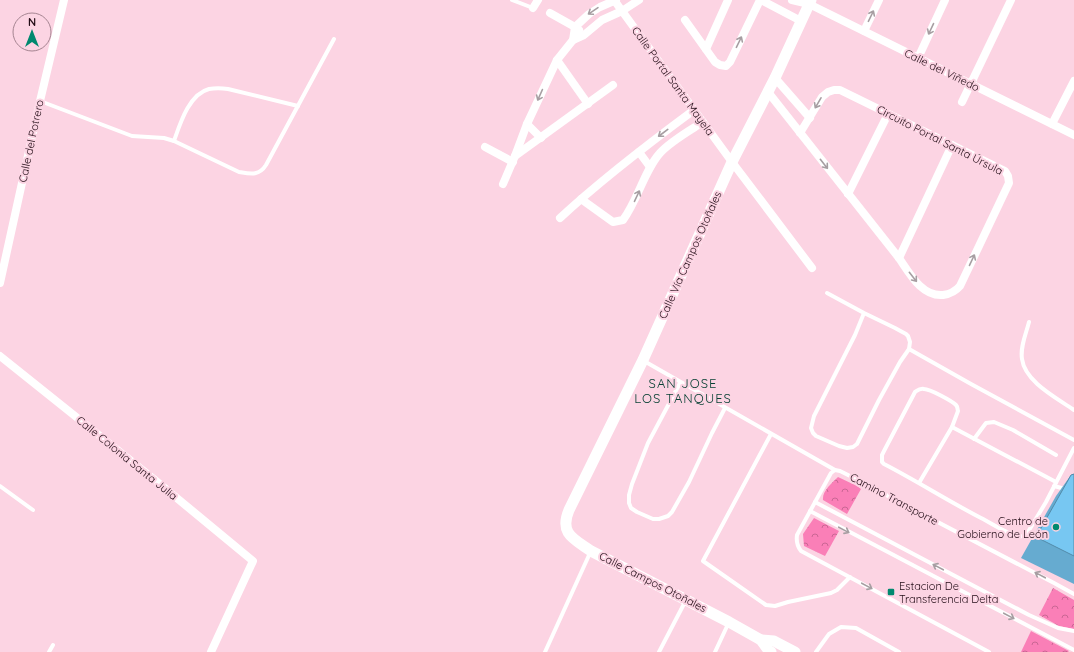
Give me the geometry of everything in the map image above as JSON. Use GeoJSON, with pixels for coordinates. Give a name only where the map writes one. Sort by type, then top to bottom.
{"type":"FeatureCollection","features":[{"type":"Feature","properties":{"kind":"street","name":"Calle del Potrero"},"geometry":{"type":"LineString","coordinates":[[0,283],[64,0]]}},
{"type":"Feature","properties":{"kind":"street"},"geometry":{"type":"LineString","coordinates":[[534,8],[538,0]]}},
{"type":"Feature","properties":{"kind":"street"},"geometry":{"type":"LineString","coordinates":[[573,40],[575,27],[589,14],[615,0]]}},
{"type":"Feature","properties":{"kind":"street","name":"Calle Portal Santa Mayela"},"geometry":{"type":"LineString","coordinates":[[615,0],[732,162],[812,268]]}},
{"type":"Feature","properties":{"kind":"street"},"geometry":{"type":"LineString","coordinates":[[503,184],[527,124],[557,60],[573,40],[584,35],[602,20],[622,11],[639,0]]}},
{"type":"Feature","properties":{"kind":"street"},"geometry":{"type":"LineString","coordinates":[[706,49],[728,0]]}},
{"type":"Feature","properties":{"kind":"street"},"geometry":{"type":"LineString","coordinates":[[685,20],[715,62],[726,66],[730,62],[760,0],[801,21]]}},
{"type":"Feature","properties":{"kind":"street","name":"Calle del Viñedo"},"geometry":{"type":"LineString","coordinates":[[792,0],[810,2],[864,31],[1074,135]]}},
{"type":"Feature","properties":{"kind":"street"},"geometry":{"type":"LineString","coordinates":[[864,31],[879,0]]}},
{"type":"Feature","properties":{"kind":"street"},"geometry":{"type":"LineString","coordinates":[[918,58],[945,0]]}},
{"type":"Feature","properties":{"kind":"street"},"geometry":{"type":"LineString","coordinates":[[962,102],[1010,0]]}},
{"type":"Feature","properties":{"kind":"street","name":"Calle Vía Campos Otoñales"},"geometry":{"type":"LineString","coordinates":[[569,510],[642,360],[732,162],[775,78],[810,2]]}},
{"type":"Feature","properties":{"kind":"street"},"geometry":{"type":"LineString","coordinates":[[550,13],[575,27],[584,35]]}},
{"type":"Feature","properties":{"kind":"street"},"geometry":{"type":"LineString","coordinates":[[557,60],[588,104]]}},
{"type":"Feature","properties":{"kind":"street"},"geometry":{"type":"LineString","coordinates":[[775,78],[810,118]]}},
{"type":"Feature","properties":{"kind":"street"},"geometry":{"type":"LineString","coordinates":[[1052,124],[1074,81]]}},
{"type":"Feature","properties":{"kind":"street"},"geometry":{"type":"LineString","coordinates":[[514,159],[613,85]]}},
{"type":"Feature","properties":{"kind":"street","name":"Circuito Portal Santa Úrsula"},"geometry":{"type":"LineString","coordinates":[[768,92],[800,133],[848,194],[899,258],[914,280],[928,292],[941,295],[952,293],[960,286],[1009,183],[1009,179],[1005,171],[840,90],[828,92],[822,97],[800,133]]}},
{"type":"Feature","properties":{"kind":"street"},"geometry":{"type":"LineString","coordinates":[[560,218],[638,152],[694,110]]}},
{"type":"Feature","properties":{"kind":"street"},"geometry":{"type":"LineString","coordinates":[[848,194],[888,114]]}},
{"type":"Feature","properties":{"kind":"street"},"geometry":{"type":"LineString","coordinates":[[581,199],[613,222],[623,220],[636,199],[650,167],[660,153],[673,142],[703,122]]}},
{"type":"Feature","properties":{"kind":"street"},"geometry":{"type":"LineString","coordinates":[[527,124],[541,138]]}},
{"type":"Feature","properties":{"kind":"street"},"geometry":{"type":"LineString","coordinates":[[899,258],[952,145]]}},
{"type":"Feature","properties":{"kind":"street"},"geometry":{"type":"LineString","coordinates":[[485,147],[514,159]]}},
{"type":"Feature","properties":{"kind":"street"},"geometry":{"type":"LineString","coordinates":[[638,152],[650,167]]}},
{"type":"Feature","properties":{"kind":"street","name":"Calle Colonia Santa Julia"},"geometry":{"type":"LineString","coordinates":[[0,356],[155,480],[253,561],[211,652]]}},
{"type":"Feature","properties":{"kind":"street","name":"Calle Campos Otoñales"},"geometry":{"type":"LineString","coordinates":[[569,510],[565,522],[566,528],[569,534],[576,541],[591,551],[730,622],[761,640],[771,652]]}},
{"type":"Feature","properties":{"kind":"street","name":"Calle Campos Otoñales"},"geometry":{"type":"LineString","coordinates":[[761,640],[774,641],[795,652]]}},
{"type":"Feature","properties":{"kind":"lane"},"geometry":{"type":"LineString","coordinates":[[512,0],[534,8]]}},
{"type":"Feature","properties":{"kind":"lane"},"geometry":{"type":"LineString","coordinates":[[40,101],[132,136],[164,138],[174,141],[239,172],[247,174],[258,173],[263,170],[266,165],[334,39]]}},
{"type":"Feature","properties":{"kind":"lane"},"geometry":{"type":"LineString","coordinates":[[174,141],[184,114],[198,95],[208,90],[217,88],[233,90],[298,106]]}},
{"type":"Feature","properties":{"kind":"lane"},"geometry":{"type":"LineString","coordinates":[[827,294],[896,328],[906,334],[909,339],[909,349],[886,388],[857,444],[850,448],[843,448],[816,436],[811,428],[814,416],[855,335],[864,313]]}},
{"type":"Feature","properties":{"kind":"lane"},"geometry":{"type":"LineString","coordinates":[[1029,322],[1022,347],[1022,359],[1026,370],[1035,382],[1074,410]]}},
{"type":"Feature","properties":{"kind":"lane"},"geometry":{"type":"LineString","coordinates":[[909,349],[1074,440]]}},
{"type":"Feature","properties":{"kind":"lane","name":"Camino Transporte"},"geometry":{"type":"LineString","coordinates":[[642,360],[835,470],[848,475],[1074,594]]}},
{"type":"Feature","properties":{"kind":"lane"},"geometry":{"type":"LineString","coordinates":[[680,382],[648,443],[632,484],[629,502],[631,508],[637,512],[659,520],[668,516],[672,512],[689,482],[725,408]]}},
{"type":"Feature","properties":{"kind":"lane"},"geometry":{"type":"LineString","coordinates":[[920,483],[952,427],[958,411],[956,406],[924,388],[915,392],[884,450],[882,460],[884,464],[920,483],[964,510],[1008,532],[1022,537],[1025,536],[1074,448]]}},
{"type":"Feature","properties":{"kind":"lane"},"geometry":{"type":"LineString","coordinates":[[974,439],[986,423],[994,422],[1013,430],[1056,455]]}},
{"type":"Feature","properties":{"kind":"lane"},"geometry":{"type":"LineString","coordinates":[[952,427],[1056,482]]}},
{"type":"Feature","properties":{"kind":"lane"},"geometry":{"type":"LineString","coordinates":[[771,434],[702,561],[766,605],[775,606],[831,593],[837,590],[850,577]]}},
{"type":"Feature","properties":{"kind":"lane"},"geometry":{"type":"LineString","coordinates":[[835,470],[831,473],[797,535],[797,546],[801,551],[989,652]]}},
{"type":"Feature","properties":{"kind":"lane"},"geometry":{"type":"LineString","coordinates":[[0,486],[33,510]]}},
{"type":"Feature","properties":{"kind":"lane"},"geometry":{"type":"LineString","coordinates":[[1054,486],[1065,489],[1074,488]]}},
{"type":"Feature","properties":{"kind":"lane"},"geometry":{"type":"LineString","coordinates":[[815,502],[1029,614],[1058,628],[1074,631]]}},
{"type":"Feature","properties":{"kind":"lane"},"geometry":{"type":"LineString","coordinates":[[810,512],[1073,648]]}},
{"type":"Feature","properties":{"kind":"lane"},"geometry":{"type":"LineString","coordinates":[[545,652],[591,551]]}},
{"type":"Feature","properties":{"kind":"lane"},"geometry":{"type":"LineString","coordinates":[[659,652],[686,600]]}},
{"type":"Feature","properties":{"kind":"lane"},"geometry":{"type":"LineString","coordinates":[[715,652],[730,622]]}},
{"type":"Feature","properties":{"kind":"lane"},"geometry":{"type":"LineString","coordinates":[[816,652],[829,634],[841,627],[856,628],[899,652]]}},
{"type":"Feature","properties":{"kind":"lane"},"geometry":{"type":"LineString","coordinates":[[49,652],[53,645]]}},
{"type":"Feature","properties":{"kind":"green space"},"geometry":{"type":"Polygon","coordinates":[[[838,477],[861,489],[847,514],[823,500],[824,493],[838,477]]]}},
{"type":"Feature","properties":{"kind":"green space"},"geometry":{"type":"Polygon","coordinates":[[[814,518],[839,531],[825,556],[804,546],[803,534],[814,518]]]}},
{"type":"Feature","properties":{"kind":"green space"},"geometry":{"type":"Polygon","coordinates":[[[1053,588],[1074,600],[1074,629],[1059,626],[1039,615],[1053,588]]]}},
{"type":"Feature","properties":{"kind":"green space"},"geometry":{"type":"Polygon","coordinates":[[[1031,631],[1069,651],[1021,652],[1031,631]]]}},
{"type":"Feature","properties":{"kind":"building"},"geometry":{"type":"Polygon","coordinates":[[[1074,474],[1074,556],[1036,537],[1071,475],[1074,474]]]}},
{"type":"Feature","properties":{"kind":"place","name":"Centro de Gobierno de León"},"geometry":{"type":"Point","coordinates":[1056,527]}},
{"type":"Feature","properties":{"kind":"place","name":"Estacion De Transferencia Delta"},"geometry":{"type":"Point","coordinates":[891,592]}},
{"type":"Feature","properties":{"kind":"district","name":"SAN JOSE LOS TANQUES"},"geometry":{"type":"Point","coordinates":[683,390]}}]}
